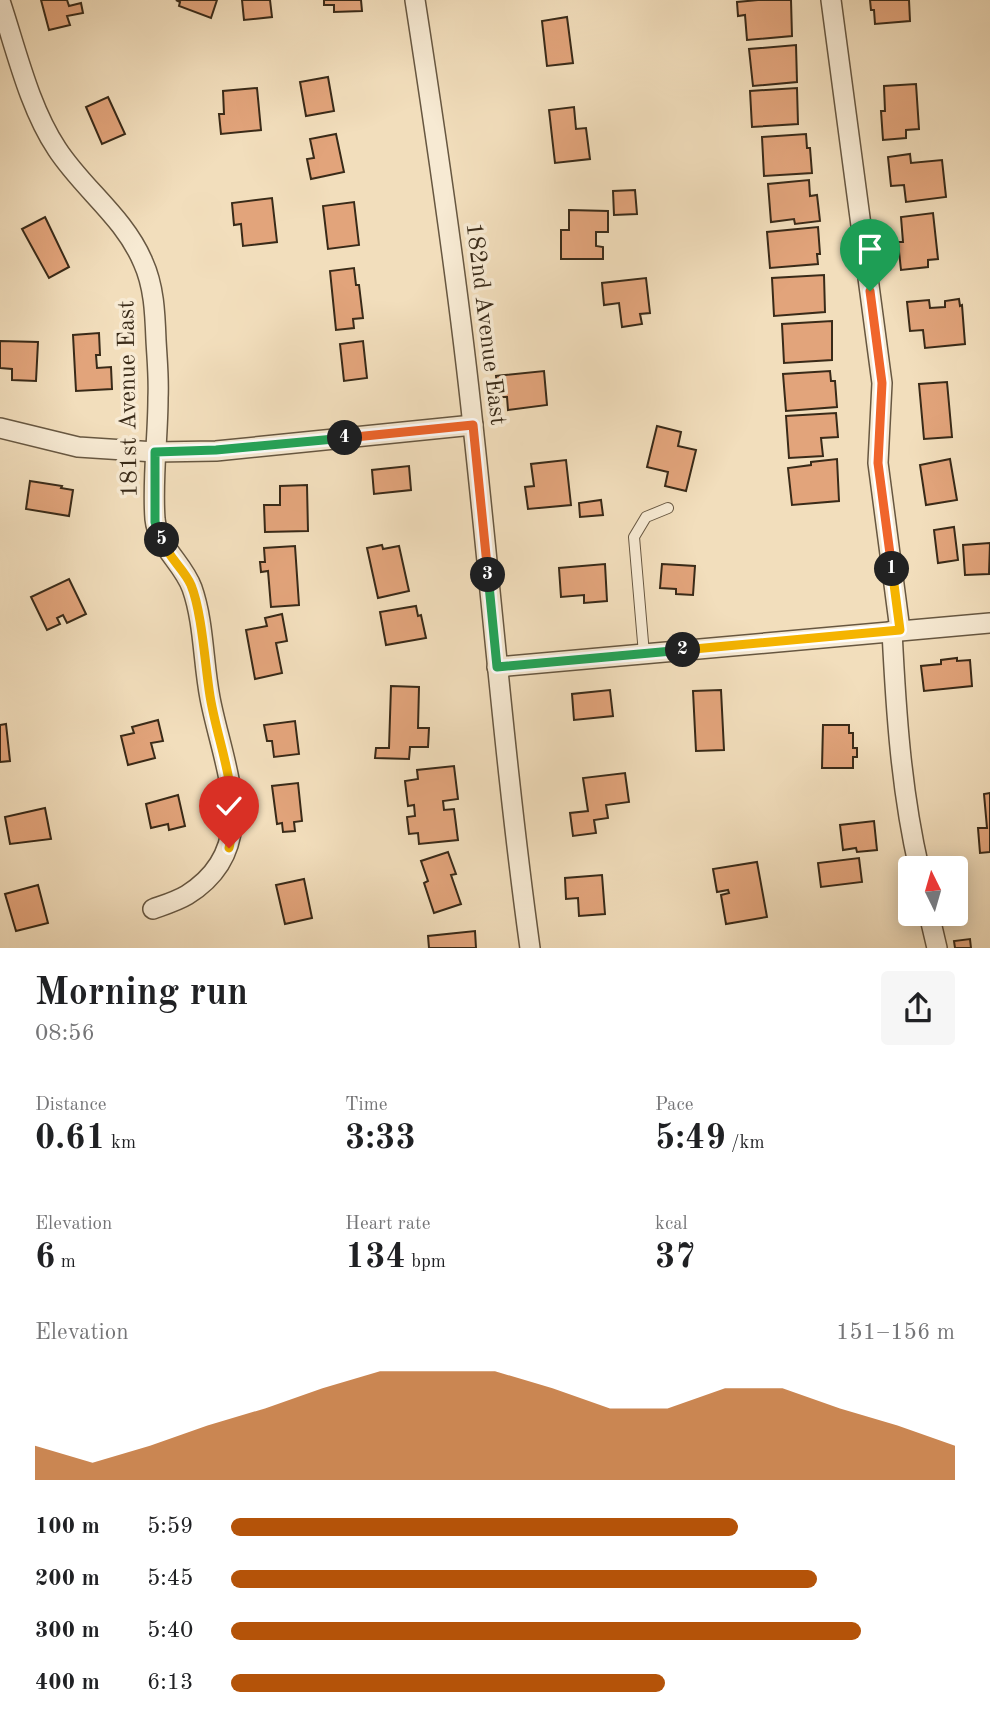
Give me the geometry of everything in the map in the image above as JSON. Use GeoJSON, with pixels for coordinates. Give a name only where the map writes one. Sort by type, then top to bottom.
{"type":"FeatureCollection","features":[{"type":"Feature","properties":{"kind":"street","name":"182nd Avenue East"},"geometry":{"type":"LineString","coordinates":[[415,0],[442,177],[473,425],[497,667],[530,948]]}},
{"type":"Feature","properties":{"kind":"street"},"geometry":{"type":"LineString","coordinates":[[831,0],[882,383],[878,463],[896,631],[899,747],[917,856]]}},
{"type":"Feature","properties":{"kind":"street","name":"181st Avenue East"},"geometry":{"type":"LineString","coordinates":[[0,1],[37,110],[56,148],[122,225],[144,263],[152,292],[158,398],[155,522],[164,545],[185,574],[195,601],[210,699],[224,750],[233,822],[229,848],[215,871],[187,894],[153,909]]}},
{"type":"Feature","properties":{"kind":"street"},"geometry":{"type":"LineString","coordinates":[[0,428],[57,443],[155,452],[216,450],[473,425]]}},
{"type":"Feature","properties":{"kind":"street"},"geometry":{"type":"LineString","coordinates":[[497,667],[990,623]]}},
{"type":"Feature","properties":{"kind":"street"},"geometry":{"type":"LineString","coordinates":[[932,926],[937,948]]}},
{"type":"Feature","properties":{"kind":"lane"},"geometry":{"type":"LineString","coordinates":[[644,654],[634,537],[646,517],[668,508]]}},
{"type":"Feature","properties":{"kind":"building"},"geometry":{"type":"Polygon","coordinates":[[[41,0],[67,0],[69,6],[81,3],[83,13],[67,16],[70,25],[49,30],[41,0]]]}},
{"type":"Feature","properties":{"kind":"building"},"geometry":{"type":"Polygon","coordinates":[[[176,0],[217,0],[211,18],[179,6],[180,2],[176,0]]]}},
{"type":"Feature","properties":{"kind":"building"},"geometry":{"type":"Polygon","coordinates":[[[242,0],[270,0],[272,17],[244,20],[242,0]]]}},
{"type":"Feature","properties":{"kind":"building"},"geometry":{"type":"Polygon","coordinates":[[[324,0],[361,0],[362,11],[334,12],[334,5],[324,5],[324,0]]]}},
{"type":"Feature","properties":{"kind":"building"},"geometry":{"type":"Polygon","coordinates":[[[791,0],[792,36],[747,40],[745,15],[738,16],[737,2],[791,0]]]}},
{"type":"Feature","properties":{"kind":"building"},"geometry":{"type":"Polygon","coordinates":[[[870,0],[909,0],[910,21],[875,24],[870,0]]]}},
{"type":"Feature","properties":{"kind":"building"},"geometry":{"type":"Polygon","coordinates":[[[567,17],[573,63],[547,66],[542,21],[567,17]]]}},
{"type":"Feature","properties":{"kind":"building"},"geometry":{"type":"Polygon","coordinates":[[[796,45],[797,82],[753,86],[749,49],[796,45]]]}},
{"type":"Feature","properties":{"kind":"building"},"geometry":{"type":"Polygon","coordinates":[[[328,77],[334,111],[306,116],[300,82],[328,77]]]}},
{"type":"Feature","properties":{"kind":"building"},"geometry":{"type":"Polygon","coordinates":[[[916,84],[919,129],[906,130],[906,138],[883,140],[881,111],[885,111],[884,86],[916,84]]]}},
{"type":"Feature","properties":{"kind":"building"},"geometry":{"type":"Polygon","coordinates":[[[257,88],[261,130],[221,134],[219,114],[224,114],[223,91],[257,88]]]}},
{"type":"Feature","properties":{"kind":"building"},"geometry":{"type":"Polygon","coordinates":[[[797,88],[798,124],[752,127],[750,91],[797,88]]]}},
{"type":"Feature","properties":{"kind":"building"},"geometry":{"type":"Polygon","coordinates":[[[108,97],[125,134],[102,144],[86,107],[108,97]]]}},
{"type":"Feature","properties":{"kind":"building"},"geometry":{"type":"Polygon","coordinates":[[[574,107],[576,129],[586,128],[590,159],[555,163],[549,110],[574,107]]]}},
{"type":"Feature","properties":{"kind":"building"},"geometry":{"type":"Polygon","coordinates":[[[336,134],[344,172],[311,179],[307,159],[314,158],[310,139],[336,134]]]}},
{"type":"Feature","properties":{"kind":"building"},"geometry":{"type":"Polygon","coordinates":[[[806,134],[812,173],[764,176],[762,137],[806,134]]]}},
{"type":"Feature","properties":{"kind":"building"},"geometry":{"type":"Polygon","coordinates":[[[910,154],[911,163],[942,160],[946,197],[906,202],[904,185],[891,186],[888,157],[910,154]]]}},
{"type":"Feature","properties":{"kind":"building"},"geometry":{"type":"Polygon","coordinates":[[[809,180],[810,196],[817,195],[820,221],[795,224],[794,219],[771,222],[768,184],[809,180]]]}},
{"type":"Feature","properties":{"kind":"building"},"geometry":{"type":"Polygon","coordinates":[[[635,190],[637,214],[614,215],[613,191],[635,190]]]}},
{"type":"Feature","properties":{"kind":"building"},"geometry":{"type":"Polygon","coordinates":[[[272,198],[277,242],[243,246],[241,224],[234,225],[232,203],[272,198]]]}},
{"type":"Feature","properties":{"kind":"building"},"geometry":{"type":"Polygon","coordinates":[[[354,202],[359,245],[328,249],[323,206],[354,202]]]}},
{"type":"Feature","properties":{"kind":"building"},"geometry":{"type":"Polygon","coordinates":[[[569,210],[608,211],[608,232],[596,232],[596,246],[603,247],[603,259],[561,259],[561,230],[569,230],[569,210]]]}},
{"type":"Feature","properties":{"kind":"building"},"geometry":{"type":"Polygon","coordinates":[[[933,213],[938,259],[928,260],[928,267],[901,270],[898,242],[903,242],[901,217],[933,213]]]}},
{"type":"Feature","properties":{"kind":"building"},"geometry":{"type":"Polygon","coordinates":[[[45,217],[69,267],[49,278],[22,229],[45,217]]]}},
{"type":"Feature","properties":{"kind":"building"},"geometry":{"type":"Polygon","coordinates":[[[818,227],[818,264],[770,268],[767,232],[818,227]]]}},
{"type":"Feature","properties":{"kind":"building"},"geometry":{"type":"Polygon","coordinates":[[[354,268],[363,318],[353,319],[354,328],[336,330],[330,271],[354,268]]]}},
{"type":"Feature","properties":{"kind":"building"},"geometry":{"type":"Polygon","coordinates":[[[824,275],[825,312],[774,316],[772,278],[824,275]]]}},
{"type":"Feature","properties":{"kind":"building"},"geometry":{"type":"Polygon","coordinates":[[[646,278],[650,313],[640,314],[642,324],[622,327],[619,303],[604,305],[602,283],[646,278]]]}},
{"type":"Feature","properties":{"kind":"building"},"geometry":{"type":"Polygon","coordinates":[[[959,299],[960,306],[962,305],[965,344],[925,348],[923,330],[910,331],[907,302],[929,300],[930,308],[945,307],[945,301],[959,299]]]}},
{"type":"Feature","properties":{"kind":"building"},"geometry":{"type":"Polygon","coordinates":[[[832,321],[832,360],[784,363],[782,324],[832,321]]]}},
{"type":"Feature","properties":{"kind":"building"},"geometry":{"type":"Polygon","coordinates":[[[99,333],[100,355],[96,355],[97,368],[111,367],[112,389],[76,391],[73,335],[99,333]]]}},
{"type":"Feature","properties":{"kind":"building"},"geometry":{"type":"Polygon","coordinates":[[[0,341],[38,342],[36,381],[12,380],[12,369],[0,368],[0,341]]]}},
{"type":"Feature","properties":{"kind":"building"},"geometry":{"type":"Polygon","coordinates":[[[363,341],[367,378],[344,381],[340,344],[363,341]]]}},
{"type":"Feature","properties":{"kind":"building"},"geometry":{"type":"Polygon","coordinates":[[[544,371],[547,405],[508,410],[507,397],[498,397],[496,376],[544,371]]]}},
{"type":"Feature","properties":{"kind":"building"},"geometry":{"type":"Polygon","coordinates":[[[830,371],[831,381],[835,381],[837,407],[786,411],[783,374],[830,371]]]}},
{"type":"Feature","properties":{"kind":"building"},"geometry":{"type":"Polygon","coordinates":[[[947,382],[952,437],[924,439],[919,384],[947,382]]]}},
{"type":"Feature","properties":{"kind":"building"},"geometry":{"type":"Polygon","coordinates":[[[836,413],[838,437],[821,438],[823,456],[789,458],[786,416],[836,413]]]}},
{"type":"Feature","properties":{"kind":"building"},"geometry":{"type":"Polygon","coordinates":[[[657,426],[681,432],[678,446],[696,450],[686,491],[665,486],[668,472],[647,467],[657,426]]]}},
{"type":"Feature","properties":{"kind":"building"},"geometry":{"type":"Polygon","coordinates":[[[837,459],[839,501],[792,505],[788,468],[837,459]]]}},
{"type":"Feature","properties":{"kind":"building"},"geometry":{"type":"Polygon","coordinates":[[[950,459],[957,500],[926,505],[920,465],[950,459]]]}},
{"type":"Feature","properties":{"kind":"building"},"geometry":{"type":"Polygon","coordinates":[[[566,460],[571,505],[528,509],[525,487],[534,486],[531,464],[566,460]]]}},
{"type":"Feature","properties":{"kind":"building"},"geometry":{"type":"Polygon","coordinates":[[[409,466],[411,490],[374,494],[372,470],[409,466]]]}},
{"type":"Feature","properties":{"kind":"building"},"geometry":{"type":"Polygon","coordinates":[[[30,481],[73,490],[69,516],[26,509],[30,481]]]}},
{"type":"Feature","properties":{"kind":"building"},"geometry":{"type":"Polygon","coordinates":[[[307,485],[308,531],[265,532],[264,505],[280,505],[280,486],[307,485]]]}},
{"type":"Feature","properties":{"kind":"building"},"geometry":{"type":"Polygon","coordinates":[[[601,500],[603,515],[580,517],[579,503],[601,500]]]}},
{"type":"Feature","properties":{"kind":"building"},"geometry":{"type":"Polygon","coordinates":[[[954,527],[958,560],[938,563],[934,530],[954,527]]]}},
{"type":"Feature","properties":{"kind":"building"},"geometry":{"type":"Polygon","coordinates":[[[990,543],[989,574],[965,575],[963,545],[990,543]]]}},
{"type":"Feature","properties":{"kind":"building"},"geometry":{"type":"Polygon","coordinates":[[[382,545],[383,549],[399,546],[409,591],[378,598],[367,548],[382,545]]]}},
{"type":"Feature","properties":{"kind":"building"},"geometry":{"type":"Polygon","coordinates":[[[295,546],[299,605],[271,607],[268,571],[261,572],[260,562],[265,562],[264,548],[295,546]]]}},
{"type":"Feature","properties":{"kind":"building"},"geometry":{"type":"Polygon","coordinates":[[[605,564],[607,601],[584,603],[584,595],[561,597],[559,568],[605,564]]]}},
{"type":"Feature","properties":{"kind":"building"},"geometry":{"type":"Polygon","coordinates":[[[662,564],[695,566],[693,595],[676,594],[676,589],[660,588],[662,564]]]}},
{"type":"Feature","properties":{"kind":"building"},"geometry":{"type":"Polygon","coordinates":[[[69,579],[86,614],[67,623],[63,615],[57,618],[60,624],[47,630],[31,597],[69,579]]]}},
{"type":"Feature","properties":{"kind":"building"},"geometry":{"type":"Polygon","coordinates":[[[416,606],[426,638],[386,645],[380,612],[416,606]]]}},
{"type":"Feature","properties":{"kind":"building"},"geometry":{"type":"Polygon","coordinates":[[[282,614],[287,641],[276,643],[282,673],[255,679],[246,630],[267,626],[265,618],[282,614]]]}},
{"type":"Feature","properties":{"kind":"building"},"geometry":{"type":"Polygon","coordinates":[[[957,658],[957,661],[970,660],[972,686],[924,691],[921,666],[941,664],[941,660],[957,658]]]}},
{"type":"Feature","properties":{"kind":"building"},"geometry":{"type":"Polygon","coordinates":[[[391,686],[419,687],[418,728],[429,728],[428,747],[410,747],[409,759],[375,758],[376,748],[389,748],[391,686]]]}},
{"type":"Feature","properties":{"kind":"building"},"geometry":{"type":"Polygon","coordinates":[[[610,690],[613,716],[574,720],[572,694],[610,690]]]}},
{"type":"Feature","properties":{"kind":"building"},"geometry":{"type":"Polygon","coordinates":[[[721,690],[724,750],[696,751],[693,691],[721,690]]]}},
{"type":"Feature","properties":{"kind":"building"},"geometry":{"type":"Polygon","coordinates":[[[158,720],[163,741],[151,743],[155,758],[128,765],[121,736],[134,733],[132,727],[158,720]]]}},
{"type":"Feature","properties":{"kind":"building"},"geometry":{"type":"Polygon","coordinates":[[[295,721],[299,754],[274,757],[272,741],[267,741],[264,725],[295,721]]]}},
{"type":"Feature","properties":{"kind":"building"},"geometry":{"type":"Polygon","coordinates":[[[6,724],[10,761],[0,762],[0,725],[6,724]]]}},
{"type":"Feature","properties":{"kind":"building"},"geometry":{"type":"Polygon","coordinates":[[[823,725],[849,725],[849,733],[853,733],[853,748],[857,748],[857,757],[853,757],[853,768],[822,768],[823,725]]]}},
{"type":"Feature","properties":{"kind":"building"},"geometry":{"type":"Polygon","coordinates":[[[454,766],[458,799],[443,801],[444,810],[454,809],[458,840],[419,844],[418,833],[409,834],[407,817],[415,816],[414,805],[408,806],[405,781],[418,779],[417,770],[454,766]]]}},
{"type":"Feature","properties":{"kind":"building"},"geometry":{"type":"Polygon","coordinates":[[[625,773],[629,802],[606,805],[608,818],[594,820],[596,833],[573,836],[570,813],[588,811],[583,778],[625,773]]]}},
{"type":"Feature","properties":{"kind":"building"},"geometry":{"type":"Polygon","coordinates":[[[298,783],[302,821],[294,822],[295,831],[283,832],[282,823],[277,824],[272,786],[298,783]]]}},
{"type":"Feature","properties":{"kind":"building"},"geometry":{"type":"Polygon","coordinates":[[[990,793],[990,852],[980,853],[978,828],[987,828],[984,794],[990,793]]]}},
{"type":"Feature","properties":{"kind":"building"},"geometry":{"type":"Polygon","coordinates":[[[178,795],[185,826],[169,830],[168,824],[151,828],[146,804],[178,795]]]}},
{"type":"Feature","properties":{"kind":"building"},"geometry":{"type":"Polygon","coordinates":[[[45,808],[51,839],[10,844],[5,817],[45,808]]]}},
{"type":"Feature","properties":{"kind":"building"},"geometry":{"type":"Polygon","coordinates":[[[874,821],[877,850],[843,850],[840,825],[874,821]]]}},
{"type":"Feature","properties":{"kind":"building"},"geometry":{"type":"Polygon","coordinates":[[[448,852],[456,874],[451,875],[461,904],[434,913],[424,883],[428,881],[421,861],[448,852]]]}},
{"type":"Feature","properties":{"kind":"building"},"geometry":{"type":"Polygon","coordinates":[[[859,858],[862,882],[821,887],[818,863],[859,858]]]}},
{"type":"Feature","properties":{"kind":"building"},"geometry":{"type":"Polygon","coordinates":[[[757,862],[767,917],[726,924],[721,895],[729,893],[728,890],[717,892],[713,869],[757,862]]]}},
{"type":"Feature","properties":{"kind":"building"},"geometry":{"type":"Polygon","coordinates":[[[602,875],[605,914],[579,916],[578,898],[566,899],[565,878],[602,875]]]}},
{"type":"Feature","properties":{"kind":"building"},"geometry":{"type":"Polygon","coordinates":[[[304,879],[312,918],[285,924],[276,885],[304,879]]]}},
{"type":"Feature","properties":{"kind":"building"},"geometry":{"type":"Polygon","coordinates":[[[38,885],[48,923],[16,931],[5,894],[38,885]]]}},
{"type":"Feature","properties":{"kind":"building"},"geometry":{"type":"Polygon","coordinates":[[[475,931],[476,948],[429,948],[428,936],[475,931]]]}},
{"type":"Feature","properties":{"kind":"building"},"geometry":{"type":"Polygon","coordinates":[[[970,939],[971,948],[955,948],[954,941],[970,939]]]}},
{"type":"Feature","properties":{"kind":"route"},"geometry":{"type":"LineString","coordinates":[[229,848],[233,822],[224,750],[210,699],[192,587],[164,545],[155,522],[155,452],[216,450],[473,425],[497,667],[900,630],[878,463],[882,383],[870,291]]}}]}
